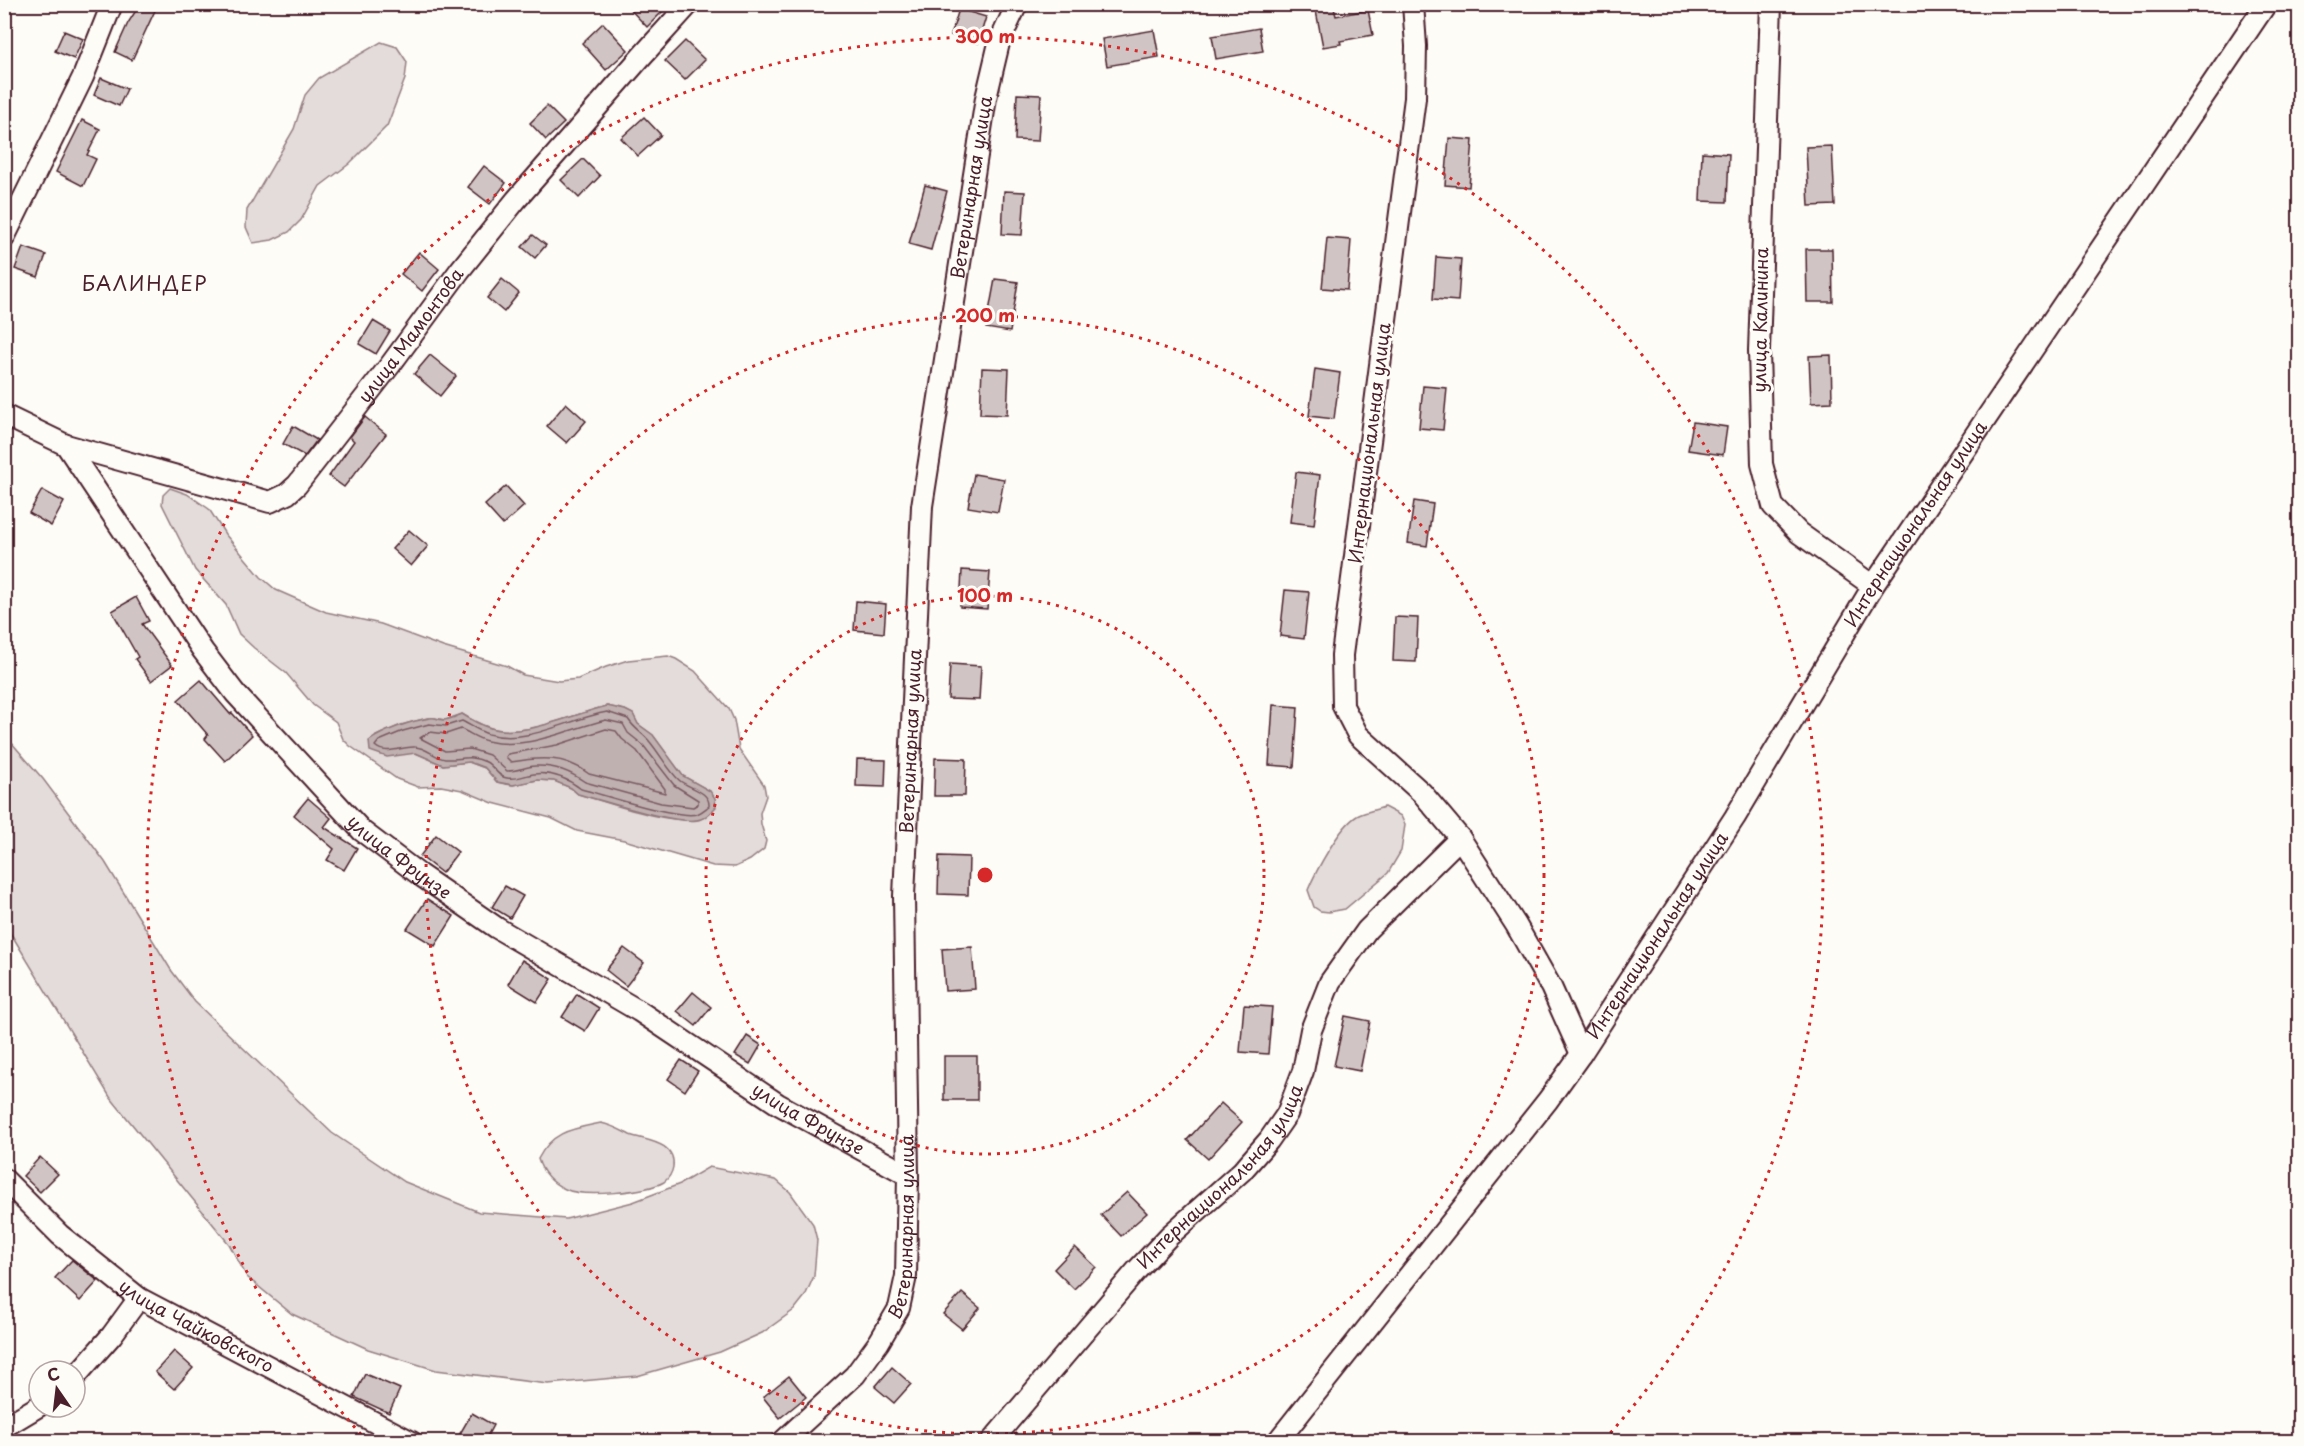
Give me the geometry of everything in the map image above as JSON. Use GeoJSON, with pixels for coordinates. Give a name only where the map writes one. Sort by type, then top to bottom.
{"type":"FeatureCollection","features":[{"type":"Feature","properties":{"kind":"street"},"geometry":{"type":"LineString","coordinates":[[4,238],[83,77],[112,4]]}},
{"type":"Feature","properties":{"kind":"street","name":"улица Мамонтова"},"geometry":{"type":"LineString","coordinates":[[66,445],[270,502],[287,494],[297,485],[516,200],[689,4]]}},
{"type":"Feature","properties":{"kind":"street","name":"Ветеринарная улица"},"geometry":{"type":"LineString","coordinates":[[782,1442],[855,1375],[879,1342],[899,1308],[906,1276],[908,1174],[904,896],[922,506],[986,98],[999,43],[1017,4]]}},
{"type":"Feature","properties":{"kind":"street","name":"Интернациональная улица"},"geometry":{"type":"LineString","coordinates":[[1413,4],[1416,46],[1415,98],[1342,655],[1343,706],[1358,735],[1422,793],[1460,838],[1516,925],[1551,987],[1581,1054]]}},
{"type":"Feature","properties":{"kind":"street","name":"улица Калинина"},"geometry":{"type":"LineString","coordinates":[[1772,4],[1760,306],[1762,464],[1773,506],[1799,533],[1873,586]]}},
{"type":"Feature","properties":{"kind":"street","name":"Интернациональная улица"},"geometry":{"type":"LineString","coordinates":[[1277,1442],[1581,1054],[1735,817],[1873,586],[2266,4]]}},
{"type":"Feature","properties":{"kind":"street"},"geometry":{"type":"LineString","coordinates":[[4,415],[66,445]]}},
{"type":"Feature","properties":{"kind":"street","name":"улица Фрунзе"},"geometry":{"type":"LineString","coordinates":[[66,445],[203,651],[235,693],[362,831],[420,875],[497,928],[639,1011],[778,1104],[908,1174]]}},
{"type":"Feature","properties":{"kind":"street","name":"Интернациональная улица"},"geometry":{"type":"LineString","coordinates":[[991,1442],[1137,1270],[1169,1236],[1242,1171],[1269,1140],[1287,1114],[1303,1071],[1318,1008],[1330,982],[1366,930],[1460,838]]}},
{"type":"Feature","properties":{"kind":"street","name":"улица Чайковского"},"geometry":{"type":"LineString","coordinates":[[4,1179],[60,1235],[139,1298],[412,1442]]}},
{"type":"Feature","properties":{"kind":"street"},"geometry":{"type":"LineString","coordinates":[[87,1363],[112,1335],[139,1298]]}},
{"type":"Feature","properties":{"kind":"street"},"geometry":{"type":"LineString","coordinates":[[4,1427],[27,1413]]}},
{"type":"Feature","properties":{"kind":"shaded area"},"geometry":{"type":"Polygon","coordinates":[[[381,42],[397,47],[407,62],[405,79],[387,126],[349,164],[320,186],[301,220],[289,232],[272,240],[253,243],[246,227],[247,210],[294,129],[305,95],[319,78],[381,42]]]}},
{"type":"Feature","properties":{"kind":"shaded area"},"geometry":{"type":"Polygon","coordinates":[[[170,488],[187,494],[209,509],[225,534],[261,577],[276,590],[326,612],[381,624],[443,647],[507,666],[523,675],[559,681],[578,679],[628,660],[668,656],[676,659],[695,671],[729,709],[734,720],[739,749],[764,785],[766,796],[760,813],[766,841],[764,849],[750,860],[735,867],[713,866],[624,840],[577,831],[551,818],[493,803],[462,790],[441,786],[418,787],[397,779],[350,746],[343,739],[336,722],[313,705],[286,673],[239,634],[226,605],[195,570],[162,504],[163,495],[170,488]],[[607,706],[532,728],[516,730],[488,727],[462,714],[445,720],[427,718],[401,725],[376,736],[443,765],[469,762],[485,768],[497,782],[513,785],[537,780],[555,781],[578,794],[640,812],[674,819],[703,818],[710,791],[683,776],[653,735],[638,724],[633,714],[607,706]]]}},
{"type":"Feature","properties":{"kind":"shaded area"},"geometry":{"type":"Polygon","coordinates":[[[4,734],[43,779],[105,862],[171,970],[195,1002],[332,1133],[405,1182],[479,1212],[566,1219],[633,1202],[680,1184],[709,1167],[776,1180],[790,1192],[813,1224],[817,1240],[814,1276],[805,1296],[794,1310],[762,1333],[720,1352],[637,1376],[548,1384],[436,1370],[368,1349],[292,1314],[247,1277],[229,1244],[110,1097],[5,926],[4,734]]]}},
{"type":"Feature","properties":{"kind":"shaded area"},"geometry":{"type":"Polygon","coordinates":[[[1384,807],[1401,816],[1405,825],[1401,851],[1388,873],[1345,909],[1320,911],[1314,907],[1308,890],[1329,850],[1343,830],[1357,816],[1384,807]]]}},
{"type":"Feature","properties":{"kind":"shaded area"},"geometry":{"type":"Polygon","coordinates":[[[601,1123],[665,1147],[673,1159],[673,1169],[667,1179],[655,1186],[614,1193],[574,1192],[560,1187],[545,1173],[538,1159],[556,1137],[572,1130],[601,1123]]]}},
{"type":"Feature","properties":{"kind":"water"},"geometry":{"type":"Polygon","coordinates":[[[607,706],[633,714],[638,724],[653,735],[683,776],[710,791],[715,798],[716,807],[701,819],[677,819],[641,812],[578,794],[571,788],[554,781],[537,780],[513,785],[497,782],[485,768],[469,762],[443,765],[416,753],[387,757],[370,751],[369,741],[375,737],[398,726],[423,719],[446,720],[462,714],[487,727],[516,730],[547,724],[607,706]]]}},
{"type":"Feature","properties":{"kind":"building"},"geometry":{"type":"Polygon","coordinates":[[[140,4],[158,4],[132,60],[115,52],[128,23],[140,4]]]}},
{"type":"Feature","properties":{"kind":"building"},"geometry":{"type":"Polygon","coordinates":[[[625,4],[670,4],[647,27],[625,4]]]}},
{"type":"Feature","properties":{"kind":"building"},"geometry":{"type":"Polygon","coordinates":[[[1334,8],[1336,16],[1368,10],[1373,35],[1340,41],[1341,44],[1323,47],[1316,11],[1334,8]]]}},
{"type":"Feature","properties":{"kind":"building"},"geometry":{"type":"Polygon","coordinates":[[[959,9],[986,17],[978,43],[951,35],[959,9]]]}},
{"type":"Feature","properties":{"kind":"building"},"geometry":{"type":"Polygon","coordinates":[[[603,23],[628,50],[606,70],[582,43],[603,23]]]}},
{"type":"Feature","properties":{"kind":"building"},"geometry":{"type":"Polygon","coordinates":[[[1259,28],[1263,51],[1216,59],[1212,36],[1259,28]]]}},
{"type":"Feature","properties":{"kind":"building"},"geometry":{"type":"Polygon","coordinates":[[[1154,30],[1159,57],[1107,66],[1102,39],[1154,30]]]}},
{"type":"Feature","properties":{"kind":"building"},"geometry":{"type":"Polygon","coordinates":[[[64,31],[83,39],[74,59],[55,51],[64,31]]]}},
{"type":"Feature","properties":{"kind":"building"},"geometry":{"type":"Polygon","coordinates":[[[685,41],[705,60],[685,80],[665,61],[685,41]]]}},
{"type":"Feature","properties":{"kind":"building"},"geometry":{"type":"Polygon","coordinates":[[[101,78],[127,89],[119,106],[94,95],[101,78]]]}},
{"type":"Feature","properties":{"kind":"building"},"geometry":{"type":"Polygon","coordinates":[[[1017,94],[1041,95],[1038,141],[1015,140],[1017,94]]]}},
{"type":"Feature","properties":{"kind":"building"},"geometry":{"type":"Polygon","coordinates":[[[547,106],[564,123],[546,140],[530,123],[547,106]]]}},
{"type":"Feature","properties":{"kind":"building"},"geometry":{"type":"Polygon","coordinates":[[[644,117],[661,135],[638,156],[621,138],[644,117]]]}},
{"type":"Feature","properties":{"kind":"building"},"geometry":{"type":"Polygon","coordinates":[[[82,120],[100,129],[87,155],[96,159],[83,186],[56,172],[82,120]]]}},
{"type":"Feature","properties":{"kind":"building"},"geometry":{"type":"Polygon","coordinates":[[[1449,138],[1473,140],[1469,187],[1445,185],[1449,138]]]}},
{"type":"Feature","properties":{"kind":"building"},"geometry":{"type":"Polygon","coordinates":[[[1832,146],[1835,205],[1809,206],[1806,147],[1832,146]]]}},
{"type":"Feature","properties":{"kind":"building"},"geometry":{"type":"Polygon","coordinates":[[[1702,152],[1729,154],[1727,202],[1700,201],[1702,152]]]}},
{"type":"Feature","properties":{"kind":"building"},"geometry":{"type":"Polygon","coordinates":[[[583,159],[600,176],[579,198],[561,180],[583,159]]]}},
{"type":"Feature","properties":{"kind":"building"},"geometry":{"type":"Polygon","coordinates":[[[484,166],[506,183],[490,204],[468,187],[484,166]]]}},
{"type":"Feature","properties":{"kind":"building"},"geometry":{"type":"Polygon","coordinates":[[[925,185],[947,191],[931,250],[909,244],[925,185]]]}},
{"type":"Feature","properties":{"kind":"building"},"geometry":{"type":"Polygon","coordinates":[[[1004,191],[1025,192],[1022,235],[1002,234],[1004,191]]]}},
{"type":"Feature","properties":{"kind":"building"},"geometry":{"type":"Polygon","coordinates":[[[533,235],[546,245],[535,258],[522,247],[533,235]]]}},
{"type":"Feature","properties":{"kind":"building"},"geometry":{"type":"Polygon","coordinates":[[[1327,238],[1351,240],[1347,290],[1322,288],[1327,238]]]}},
{"type":"Feature","properties":{"kind":"building"},"geometry":{"type":"Polygon","coordinates":[[[23,247],[46,255],[38,277],[15,269],[23,247]]]}},
{"type":"Feature","properties":{"kind":"building"},"geometry":{"type":"Polygon","coordinates":[[[1806,249],[1832,249],[1833,302],[1807,302],[1806,249]]]}},
{"type":"Feature","properties":{"kind":"building"},"geometry":{"type":"Polygon","coordinates":[[[419,252],[439,269],[422,291],[401,274],[419,252]]]}},
{"type":"Feature","properties":{"kind":"building"},"geometry":{"type":"Polygon","coordinates":[[[1436,257],[1461,259],[1458,301],[1433,299],[1436,257]]]}},
{"type":"Feature","properties":{"kind":"building"},"geometry":{"type":"Polygon","coordinates":[[[502,279],[519,293],[504,312],[487,298],[502,279]]]}},
{"type":"Feature","properties":{"kind":"building"},"geometry":{"type":"Polygon","coordinates":[[[995,279],[1018,282],[1010,332],[986,328],[995,279]]]}},
{"type":"Feature","properties":{"kind":"building"},"geometry":{"type":"Polygon","coordinates":[[[373,321],[390,331],[376,354],[359,344],[373,321]]]}},
{"type":"Feature","properties":{"kind":"building"},"geometry":{"type":"Polygon","coordinates":[[[430,355],[456,376],[440,396],[414,374],[430,355]]]}},
{"type":"Feature","properties":{"kind":"building"},"geometry":{"type":"Polygon","coordinates":[[[1831,355],[1832,402],[1811,403],[1809,356],[1831,355]]]}},
{"type":"Feature","properties":{"kind":"building"},"geometry":{"type":"Polygon","coordinates":[[[982,368],[1009,369],[1007,415],[980,414],[982,368]]]}},
{"type":"Feature","properties":{"kind":"building"},"geometry":{"type":"Polygon","coordinates":[[[1315,369],[1340,373],[1334,419],[1309,416],[1315,369]]]}},
{"type":"Feature","properties":{"kind":"building"},"geometry":{"type":"Polygon","coordinates":[[[1423,386],[1447,388],[1443,430],[1419,428],[1423,386]]]}},
{"type":"Feature","properties":{"kind":"building"},"geometry":{"type":"Polygon","coordinates":[[[566,403],[586,421],[567,443],[547,426],[566,403]]]}},
{"type":"Feature","properties":{"kind":"building"},"geometry":{"type":"Polygon","coordinates":[[[365,417],[386,434],[344,487],[329,476],[354,441],[350,437],[365,417]]]}},
{"type":"Feature","properties":{"kind":"building"},"geometry":{"type":"Polygon","coordinates":[[[1693,422],[1727,427],[1723,455],[1688,450],[1693,422]]]}},
{"type":"Feature","properties":{"kind":"building"},"geometry":{"type":"Polygon","coordinates":[[[293,426],[317,440],[305,456],[283,444],[293,426]]]}},
{"type":"Feature","properties":{"kind":"building"},"geometry":{"type":"Polygon","coordinates":[[[1296,472],[1320,475],[1314,525],[1290,522],[1296,472]]]}},
{"type":"Feature","properties":{"kind":"building"},"geometry":{"type":"Polygon","coordinates":[[[974,474],[1004,479],[998,512],[968,507],[974,474]]]}},
{"type":"Feature","properties":{"kind":"building"},"geometry":{"type":"Polygon","coordinates":[[[506,486],[524,506],[503,525],[485,505],[506,486]]]}},
{"type":"Feature","properties":{"kind":"building"},"geometry":{"type":"Polygon","coordinates":[[[42,490],[64,502],[51,526],[29,513],[42,490]]]}},
{"type":"Feature","properties":{"kind":"building"},"geometry":{"type":"Polygon","coordinates":[[[1414,501],[1433,504],[1427,546],[1408,543],[1414,501]]]}},
{"type":"Feature","properties":{"kind":"building"},"geometry":{"type":"Polygon","coordinates":[[[409,530],[428,546],[411,566],[392,549],[409,530]]]}},
{"type":"Feature","properties":{"kind":"building"},"geometry":{"type":"Polygon","coordinates":[[[962,570],[990,572],[987,609],[960,607],[962,570]]]}},
{"type":"Feature","properties":{"kind":"building"},"geometry":{"type":"Polygon","coordinates":[[[1285,590],[1309,592],[1304,639],[1280,636],[1285,590]]]}},
{"type":"Feature","properties":{"kind":"building"},"geometry":{"type":"Polygon","coordinates":[[[136,597],[149,621],[142,624],[172,665],[151,681],[135,659],[138,657],[112,611],[136,597]]]}},
{"type":"Feature","properties":{"kind":"building"},"geometry":{"type":"Polygon","coordinates":[[[856,601],[886,604],[884,633],[854,630],[856,601]]]}},
{"type":"Feature","properties":{"kind":"building"},"geometry":{"type":"Polygon","coordinates":[[[1395,617],[1418,618],[1416,662],[1393,661],[1395,617]]]}},
{"type":"Feature","properties":{"kind":"building"},"geometry":{"type":"Polygon","coordinates":[[[950,664],[981,666],[979,700],[948,699],[950,664]]]}},
{"type":"Feature","properties":{"kind":"building"},"geometry":{"type":"Polygon","coordinates":[[[201,680],[230,714],[232,713],[252,735],[225,761],[205,739],[208,735],[178,700],[201,680]]]}},
{"type":"Feature","properties":{"kind":"building"},"geometry":{"type":"Polygon","coordinates":[[[1273,705],[1298,707],[1294,767],[1269,765],[1273,705]]]}},
{"type":"Feature","properties":{"kind":"building"},"geometry":{"type":"Polygon","coordinates":[[[935,758],[966,759],[965,796],[934,796],[935,758]]]}},
{"type":"Feature","properties":{"kind":"building"},"geometry":{"type":"Polygon","coordinates":[[[857,759],[886,760],[885,787],[856,786],[857,759]]]}},
{"type":"Feature","properties":{"kind":"building"},"geometry":{"type":"Polygon","coordinates":[[[308,798],[331,818],[324,827],[357,848],[344,870],[327,860],[334,849],[294,815],[308,798]]]}},
{"type":"Feature","properties":{"kind":"building"},"geometry":{"type":"Polygon","coordinates":[[[436,835],[458,852],[442,873],[420,856],[436,835]]]}},
{"type":"Feature","properties":{"kind":"building"},"geometry":{"type":"Polygon","coordinates":[[[939,856],[969,857],[968,895],[938,894],[939,856]]]}},
{"type":"Feature","properties":{"kind":"building"},"geometry":{"type":"Polygon","coordinates":[[[505,886],[523,896],[510,918],[492,907],[505,886]]]}},
{"type":"Feature","properties":{"kind":"building"},"geometry":{"type":"Polygon","coordinates":[[[427,899],[454,916],[435,946],[407,929],[427,899]]]}},
{"type":"Feature","properties":{"kind":"building"},"geometry":{"type":"Polygon","coordinates":[[[972,947],[975,989],[945,991],[942,949],[972,947]]]}},
{"type":"Feature","properties":{"kind":"building"},"geometry":{"type":"Polygon","coordinates":[[[624,948],[644,963],[626,986],[606,970],[624,948]]]}},
{"type":"Feature","properties":{"kind":"building"},"geometry":{"type":"Polygon","coordinates":[[[522,960],[552,979],[537,1002],[508,984],[522,960]]]}},
{"type":"Feature","properties":{"kind":"building"},"geometry":{"type":"Polygon","coordinates":[[[693,992],[711,1007],[696,1026],[677,1011],[693,992]]]}},
{"type":"Feature","properties":{"kind":"building"},"geometry":{"type":"Polygon","coordinates":[[[577,994],[599,1008],[585,1031],[562,1017],[577,994]]]}},
{"type":"Feature","properties":{"kind":"building"},"geometry":{"type":"Polygon","coordinates":[[[1244,1005],[1272,1007],[1268,1054],[1240,1052],[1244,1005]]]}},
{"type":"Feature","properties":{"kind":"building"},"geometry":{"type":"Polygon","coordinates":[[[1345,1016],[1370,1021],[1360,1071],[1334,1066],[1345,1016]]]}},
{"type":"Feature","properties":{"kind":"building"},"geometry":{"type":"Polygon","coordinates":[[[747,1036],[761,1045],[750,1064],[735,1055],[747,1036]]]}},
{"type":"Feature","properties":{"kind":"building"},"geometry":{"type":"Polygon","coordinates":[[[944,1056],[977,1056],[977,1100],[944,1100],[944,1056]]]}},
{"type":"Feature","properties":{"kind":"building"},"geometry":{"type":"Polygon","coordinates":[[[681,1060],[698,1071],[685,1091],[668,1079],[681,1060]]]}},
{"type":"Feature","properties":{"kind":"building"},"geometry":{"type":"Polygon","coordinates":[[[1221,1103],[1242,1122],[1208,1159],[1187,1140],[1221,1103]]]}},
{"type":"Feature","properties":{"kind":"building"},"geometry":{"type":"Polygon","coordinates":[[[40,1157],[58,1174],[40,1192],[23,1176],[40,1157]]]}},
{"type":"Feature","properties":{"kind":"building"},"geometry":{"type":"Polygon","coordinates":[[[1127,1192],[1147,1213],[1121,1236],[1101,1215],[1127,1192]]]}},
{"type":"Feature","properties":{"kind":"building"},"geometry":{"type":"Polygon","coordinates":[[[1075,1247],[1096,1267],[1074,1289],[1054,1269],[1075,1247]]]}},
{"type":"Feature","properties":{"kind":"building"},"geometry":{"type":"Polygon","coordinates":[[[72,1260],[98,1281],[80,1301],[55,1278],[72,1260]]]}},
{"type":"Feature","properties":{"kind":"building"},"geometry":{"type":"Polygon","coordinates":[[[962,1293],[980,1308],[962,1329],[943,1314],[962,1293]]]}},
{"type":"Feature","properties":{"kind":"building"},"geometry":{"type":"Polygon","coordinates":[[[174,1351],[193,1368],[174,1389],[155,1372],[174,1351]]]}},
{"type":"Feature","properties":{"kind":"building"},"geometry":{"type":"Polygon","coordinates":[[[892,1367],[911,1384],[894,1403],[875,1387],[892,1367]]]}},
{"type":"Feature","properties":{"kind":"building"},"geometry":{"type":"Polygon","coordinates":[[[365,1374],[400,1389],[389,1413],[354,1397],[365,1374]]]}},
{"type":"Feature","properties":{"kind":"building"},"geometry":{"type":"Polygon","coordinates":[[[789,1376],[806,1397],[780,1418],[763,1397],[789,1376]]]}},
{"type":"Feature","properties":{"kind":"building"},"geometry":{"type":"Polygon","coordinates":[[[472,1413],[493,1425],[484,1442],[466,1442],[458,1437],[472,1413]]]}},
{"type":"Feature","properties":{"kind":"district","name":"БАЛИНДЕР"},"geometry":{"type":"Point","coordinates":[145,284]}}]}
